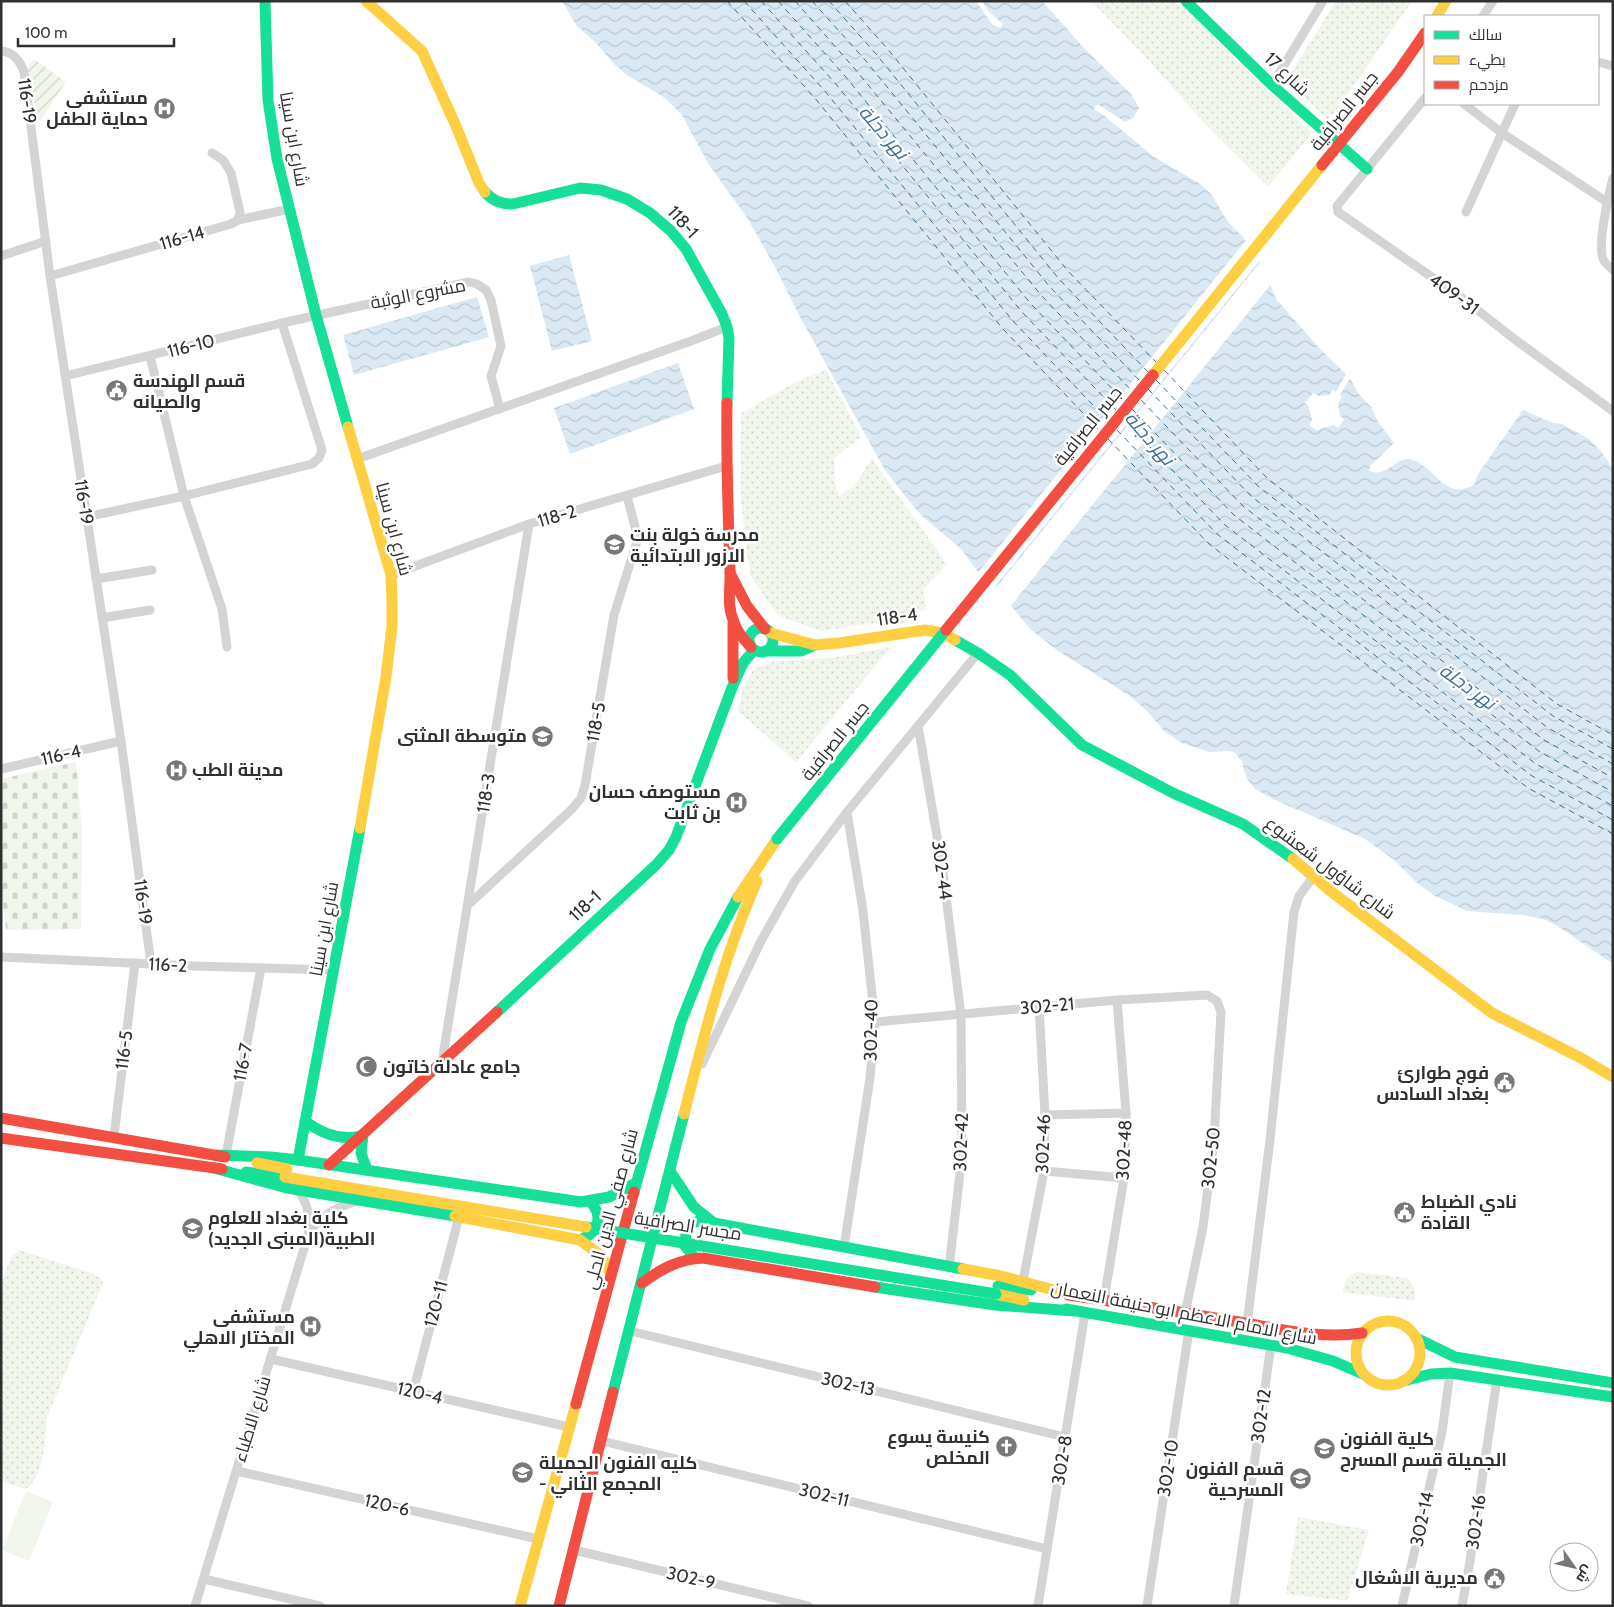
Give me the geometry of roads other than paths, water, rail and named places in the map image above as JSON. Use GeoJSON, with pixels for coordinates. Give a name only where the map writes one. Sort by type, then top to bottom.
{"type":"FeatureCollection","features":[{"type":"Feature","properties":{"kind":"main road","name":"شارع ابن سينا"},"geometry":{"type":"LineString","coordinates":[[264,1],[270,120],[277,159],[316,315],[391,575],[393,612],[391,648],[335,970],[298,1160]]}},
{"type":"Feature","properties":{"kind":"main road","name":"118-1"},"geometry":{"type":"LineString","coordinates":[[329,1165],[363,1136],[657,864],[669,850],[733,685],[752,648],[743,639],[733,621],[728,593],[730,573],[726,466],[729,338],[722,314],[686,249],[671,231],[650,213],[627,199],[602,190],[580,188],[514,204],[504,204],[495,201],[487,195],[479,183],[422,51],[366,1]]}},
{"type":"Feature","properties":{"kind":"main road","name":"شارع 17"},"geometry":{"type":"LineString","coordinates":[[1186,1],[1272,85],[1367,169]]}},
{"type":"Feature","properties":{"kind":"main road"},"geometry":{"type":"LineString","coordinates":[[1438,15],[1446,1]]}},
{"type":"Feature","properties":{"kind":"main road","name":"جسر الصرافية"},"geometry":{"type":"LineString","coordinates":[[777,839],[1379,95],[1424,34]]}},
{"type":"Feature","properties":{"kind":"main road"},"geometry":{"type":"LineString","coordinates":[[730,573],[748,606],[773,637],[772,646],[766,651],[758,652],[752,648],[749,638],[751,634],[757,629],[768,631]]}},
{"type":"Feature","properties":{"kind":"main road"},"geometry":{"type":"LineString","coordinates":[[733,621],[733,685]]}},
{"type":"Feature","properties":{"kind":"main road","name":"118-4"},"geometry":{"type":"LineString","coordinates":[[768,631],[815,644],[839,643],[929,630],[943,633],[978,653]]}},
{"type":"Feature","properties":{"kind":"main road","name":"118-4"},"geometry":{"type":"LineString","coordinates":[[766,651],[801,651],[815,644]]}},
{"type":"Feature","properties":{"kind":"main road","name":"شارع شاؤول شعشوع"},"geometry":{"type":"LineString","coordinates":[[978,653],[1010,674],[1082,745],[1173,793],[1243,824],[1284,851],[1492,1013],[1581,1058],[1613,1077]]}},
{"type":"Feature","properties":{"kind":"main road"},"geometry":{"type":"LineString","coordinates":[[558,1606],[602,1441],[706,1028],[725,963],[742,918],[777,839]]}},
{"type":"Feature","properties":{"kind":"main road","name":"شارع صفي الدين الحلي"},"geometry":{"type":"LineString","coordinates":[[522,1606],[527,1578],[681,1022],[710,949],[741,892],[777,839]]}},
{"type":"Feature","properties":{"kind":"main road"},"geometry":{"type":"LineString","coordinates":[[1,1118],[222,1155],[286,1173]]}},
{"type":"Feature","properties":{"kind":"main road"},"geometry":{"type":"LineString","coordinates":[[305,1121],[321,1132],[334,1137],[349,1139],[363,1136],[361,1153],[367,1170]]}},
{"type":"Feature","properties":{"kind":"main road"},"geometry":{"type":"LineString","coordinates":[[1,1138],[214,1168],[286,1173]]}},
{"type":"Feature","properties":{"kind":"main road"},"geometry":{"type":"LineString","coordinates":[[222,1155],[298,1160],[581,1202],[609,1197],[636,1183]]}},
{"type":"Feature","properties":{"kind":"main road"},"geometry":{"type":"LineString","coordinates":[[214,1168],[268,1185],[459,1216],[580,1240],[588,1243],[600,1254],[611,1276]]}},
{"type":"Feature","properties":{"kind":"main road"},"geometry":{"type":"LineString","coordinates":[[670,1171],[688,1202],[699,1214],[722,1226],[1023,1281],[1076,1296]]}},
{"type":"Feature","properties":{"kind":"main road","name":"مجسر الصرافية"},"geometry":{"type":"LineString","coordinates":[[286,1173],[997,1290]]}},
{"type":"Feature","properties":{"kind":"main road"},"geometry":{"type":"LineString","coordinates":[[580,1240],[594,1233],[598,1224],[599,1214],[594,1204],[590,1201]]}},
{"type":"Feature","properties":{"kind":"main road"},"geometry":{"type":"LineString","coordinates":[[695,1258],[685,1246],[684,1236],[692,1223],[706,1219]]}},
{"type":"Feature","properties":{"kind":"main road"},"geometry":{"type":"LineString","coordinates":[[642,1283],[667,1267],[695,1258],[710,1258],[875,1288],[995,1305],[1080,1312]]}},
{"type":"Feature","properties":{"kind":"main road","name":"شارع الامام الاعظم ابو حنيفة النعمان"},"geometry":{"type":"LineString","coordinates":[[997,1290],[1076,1296],[1275,1329],[1333,1336],[1348,1336],[1362,1333]]}},
{"type":"Feature","properties":{"kind":"main road","name":"شارع الامام الاعظم ابو حنيفة النعمان"},"geometry":{"type":"LineString","coordinates":[[997,1290],[1080,1312],[1271,1345],[1323,1357],[1342,1363],[1363,1374]]}},
{"type":"Feature","properties":{"kind":"main road"},"geometry":{"type":"LineString","coordinates":[[1613,1383],[1454,1357],[1418,1339],[1409,1328],[1390,1320],[1370,1326],[1362,1333],[1357,1343],[1356,1354],[1363,1374],[1371,1381],[1382,1385],[1393,1385],[1421,1375],[1450,1373],[1613,1397]]}},
{"type":"Feature","properties":{"kind":"main road"},"geometry":{"type":"LineString","coordinates":[[1404,1381],[1417,1368],[1420,1358],[1418,1339]]}},
{"type":"Feature","properties":{"kind":"street"},"geometry":{"type":"LineString","coordinates":[[1272,85],[1323,1]]}},
{"type":"Feature","properties":{"kind":"street"},"geometry":{"type":"LineString","coordinates":[[1484,15],[1493,1]]}},
{"type":"Feature","properties":{"kind":"street","name":"116-19"},"geometry":{"type":"LineString","coordinates":[[1,51],[15,56],[21,63],[24,72],[50,276],[121,741],[151,964]]}},
{"type":"Feature","properties":{"kind":"street"},"geometry":{"type":"LineString","coordinates":[[1599,62],[1613,66]]}},
{"type":"Feature","properties":{"kind":"street","name":"409-31"},"geometry":{"type":"LineString","coordinates":[[1424,99],[1337,206],[1338,212],[1462,298],[1613,411]]}},
{"type":"Feature","properties":{"kind":"street"},"geometry":{"type":"LineString","coordinates":[[1465,105],[1502,133],[1607,202]]}},
{"type":"Feature","properties":{"kind":"street"},"geometry":{"type":"LineString","coordinates":[[1466,212],[1515,105]]}},
{"type":"Feature","properties":{"kind":"street"},"geometry":{"type":"LineString","coordinates":[[212,152],[223,160],[231,173],[240,212],[238,220]]}},
{"type":"Feature","properties":{"kind":"street"},"geometry":{"type":"LineString","coordinates":[[1613,178],[1607,202],[1600,249],[1604,261],[1613,270]]}},
{"type":"Feature","properties":{"kind":"street","name":"116-14"},"geometry":{"type":"LineString","coordinates":[[50,276],[230,224],[238,220],[290,209]]}},
{"type":"Feature","properties":{"kind":"street"},"geometry":{"type":"LineString","coordinates":[[1,256],[46,241]]}},
{"type":"Feature","properties":{"kind":"street","name":"مشروع الوثبة"},"geometry":{"type":"LineString","coordinates":[[316,315],[469,282],[477,284],[486,290],[491,300],[501,346],[491,376],[500,409]]}},
{"type":"Feature","properties":{"kind":"street","name":"116-10"},"geometry":{"type":"LineString","coordinates":[[65,376],[316,315]]}},
{"type":"Feature","properties":{"kind":"street"},"geometry":{"type":"LineString","coordinates":[[86,517],[184,496],[312,464],[319,458],[322,450],[282,323]]}},
{"type":"Feature","properties":{"kind":"street"},"geometry":{"type":"LineString","coordinates":[[357,459],[727,327]]}},
{"type":"Feature","properties":{"kind":"street"},"geometry":{"type":"LineString","coordinates":[[150,356],[184,496],[222,609],[227,646]]}},
{"type":"Feature","properties":{"kind":"street","name":"118-2"},"geometry":{"type":"LineString","coordinates":[[391,575],[529,524],[726,466]]}},
{"type":"Feature","properties":{"kind":"street","name":"118-5"},"geometry":{"type":"LineString","coordinates":[[468,905],[572,809],[581,798],[585,785],[614,615],[638,538],[627,496]]}},
{"type":"Feature","properties":{"kind":"street","name":"118-3"},"geometry":{"type":"LineString","coordinates":[[442,1062],[529,524]]}},
{"type":"Feature","properties":{"kind":"street"},"geometry":{"type":"LineString","coordinates":[[96,579],[152,570]]}},
{"type":"Feature","properties":{"kind":"street"},"geometry":{"type":"LineString","coordinates":[[102,618],[150,610]]}},
{"type":"Feature","properties":{"kind":"street"},"geometry":{"type":"LineString","coordinates":[[692,1084],[762,940],[795,881],[847,812],[978,653]]}},
{"type":"Feature","properties":{"kind":"street","name":"302-44"},"geometry":{"type":"LineString","coordinates":[[918,726],[942,865],[961,1015]]}},
{"type":"Feature","properties":{"kind":"street","name":"116-4"},"geometry":{"type":"LineString","coordinates":[[1,769],[121,741]]}},
{"type":"Feature","properties":{"kind":"street","name":"302-40"},"geometry":{"type":"LineString","coordinates":[[844,1247],[870,1078],[875,1022],[863,911],[847,812]]}},
{"type":"Feature","properties":{"kind":"street"},"geometry":{"type":"LineString","coordinates":[[1247,1324],[1270,1140],[1294,912],[1299,896],[1314,876]]}},
{"type":"Feature","properties":{"kind":"street","name":"116-2"},"geometry":{"type":"LineString","coordinates":[[1,957],[335,970]]}},
{"type":"Feature","properties":{"kind":"street","name":"116-5"},"geometry":{"type":"LineString","coordinates":[[114,1136],[135,963]]}},
{"type":"Feature","properties":{"kind":"street","name":"116-7"},"geometry":{"type":"LineString","coordinates":[[222,1155],[261,968]]}},
{"type":"Feature","properties":{"kind":"street","name":"302-21"},"geometry":{"type":"LineString","coordinates":[[875,1022],[1117,1000],[1207,996],[1217,1001]]}},
{"type":"Feature","properties":{"kind":"street","name":"302-48"},"geometry":{"type":"LineString","coordinates":[[1104,1300],[1124,1178],[1126,1114],[1117,1000]]}},
{"type":"Feature","properties":{"kind":"street","name":"302-50"},"geometry":{"type":"LineString","coordinates":[[1185,1314],[1203,1227],[1214,1140],[1221,1012],[1217,1001]]}},
{"type":"Feature","properties":{"kind":"street","name":"302-46"},"geometry":{"type":"LineString","coordinates":[[1023,1281],[1044,1171],[1045,1115],[1039,1006]]}},
{"type":"Feature","properties":{"kind":"street","name":"302-42"},"geometry":{"type":"LineString","coordinates":[[950,1268],[962,1156],[961,1015]]}},
{"type":"Feature","properties":{"kind":"street"},"geometry":{"type":"LineString","coordinates":[[1045,1115],[1126,1114]]}},
{"type":"Feature","properties":{"kind":"street"},"geometry":{"type":"LineString","coordinates":[[1044,1171],[1124,1178]]}},
{"type":"Feature","properties":{"kind":"street"},"geometry":{"type":"LineString","coordinates":[[296,1190],[303,1197],[308,1208],[309,1232]]}},
{"type":"Feature","properties":{"kind":"street"},"geometry":{"type":"LineString","coordinates":[[309,1232],[328,1213],[340,1206],[359,1201]]}},
{"type":"Feature","properties":{"kind":"street","name":"120-11"},"geometry":{"type":"LineString","coordinates":[[414,1392],[459,1216]]}},
{"type":"Feature","properties":{"kind":"street","name":"شارع الاطباء"},"geometry":{"type":"LineString","coordinates":[[195,1606],[309,1232]]}},
{"type":"Feature","properties":{"kind":"street","name":"302-8"},"geometry":{"type":"LineString","coordinates":[[1038,1606],[1065,1437],[1080,1312]]}},
{"type":"Feature","properties":{"kind":"street","name":"302-10"},"geometry":{"type":"LineString","coordinates":[[1147,1606],[1189,1330]]}},
{"type":"Feature","properties":{"kind":"street","name":"302-13"},"geometry":{"type":"LineString","coordinates":[[630,1331],[1065,1437]]}},
{"type":"Feature","properties":{"kind":"street","name":"302-12"},"geometry":{"type":"LineString","coordinates":[[1234,1606],[1271,1345]]}},
{"type":"Feature","properties":{"kind":"street","name":"120-4"},"geometry":{"type":"LineString","coordinates":[[271,1359],[569,1427]]}},
{"type":"Feature","properties":{"kind":"street","name":"302-14"},"geometry":{"type":"LineString","coordinates":[[1402,1606],[1442,1432],[1450,1373]]}},
{"type":"Feature","properties":{"kind":"street","name":"302-16"},"geometry":{"type":"LineString","coordinates":[[1462,1606],[1497,1379]]}},
{"type":"Feature","properties":{"kind":"street","name":"302-11"},"geometry":{"type":"LineString","coordinates":[[602,1441],[1047,1549]]}},
{"type":"Feature","properties":{"kind":"street","name":"120-6"},"geometry":{"type":"LineString","coordinates":[[237,1471],[538,1540]]}},
{"type":"Feature","properties":{"kind":"street","name":"302-9"},"geometry":{"type":"LineString","coordinates":[[574,1550],[808,1606]]}},
{"type":"Feature","properties":{"kind":"street"},"geometry":{"type":"LineString","coordinates":[[204,1579],[320,1606]]}},
{"type":"Feature","properties":{"kind":"water","name":"نهر دجلة"},"geometry":{"type":"Polygon","coordinates":[[[562,1],[976,1],[992,24],[1000,28],[1003,24],[988,11],[982,1],[1042,1],[1084,48],[1131,94],[1139,108],[1133,118],[1125,122],[1099,105],[1096,105],[1094,109],[1154,157],[1199,183],[1211,194],[1228,222],[1243,237],[1263,266],[1276,299],[1321,350],[1350,378],[1358,393],[1371,407],[1378,422],[1394,443],[1371,465],[1370,471],[1382,472],[1402,460],[1413,460],[1421,464],[1448,486],[1464,489],[1474,485],[1478,474],[1523,410],[1553,423],[1562,424],[1589,439],[1600,450],[1613,469],[1613,964],[1556,925],[1543,919],[1523,915],[1467,911],[1435,896],[1416,882],[1393,859],[1365,839],[1273,799],[1255,789],[1248,780],[1242,761],[1234,752],[1209,752],[1182,743],[1165,732],[1147,711],[1130,696],[1058,651],[1030,629],[1000,592],[979,573],[960,548],[922,516],[885,470],[746,216],[709,165],[682,115],[665,98],[627,75],[615,65],[594,41],[577,26],[562,1]]]}},
{"type":"Feature","properties":{"kind":"water"},"geometry":{"type":"Polygon","coordinates":[[[569,255],[592,341],[552,351],[530,266],[569,255]]]}},
{"type":"Feature","properties":{"kind":"water"},"geometry":{"type":"Polygon","coordinates":[[[477,297],[489,337],[354,375],[343,335],[477,297]]]}},
{"type":"Feature","properties":{"kind":"water"},"geometry":{"type":"Polygon","coordinates":[[[678,363],[694,409],[570,454],[554,408],[678,363]]]}},
{"type":"Feature","properties":{"kind":"place","name":"مستشفى حماية الطفل"},"geometry":{"type":"Point","coordinates":[164,108]}},
{"type":"Feature","properties":{"kind":"place","name":"قسم الهندسة والصيانه"},"geometry":{"type":"Point","coordinates":[117,391]}},
{"type":"Feature","properties":{"kind":"place","name":"مدرسة خولة بنت الازور الابتدائية"},"geometry":{"type":"Point","coordinates":[614,545]}},
{"type":"Feature","properties":{"kind":"place","name":"متوسطة المثنى"},"geometry":{"type":"Point","coordinates":[543,736]}},
{"type":"Feature","properties":{"kind":"place","name":"مدينة الطب"},"geometry":{"type":"Point","coordinates":[176,770]}},
{"type":"Feature","properties":{"kind":"place","name":"مستوصف حسان بن ثابت"},"geometry":{"type":"Point","coordinates":[737,802]}},
{"type":"Feature","properties":{"kind":"place","name":"جامع عادلة خاتون"},"geometry":{"type":"Point","coordinates":[367,1067]}},
{"type":"Feature","properties":{"kind":"place","name":"فوج طوارئ بغداد السادس"},"geometry":{"type":"Point","coordinates":[1505,1083]}},
{"type":"Feature","properties":{"kind":"place","name":"نادي الضباط القادة"},"geometry":{"type":"Point","coordinates":[1405,1212]}},
{"type":"Feature","properties":{"kind":"place","name":"كلية بغداد للعلوم الطبية(المبنى الجديد)"},"geometry":{"type":"Point","coordinates":[192,1228]}},
{"type":"Feature","properties":{"kind":"place","name":"مستشفى المختار الاهلي"},"geometry":{"type":"Point","coordinates":[311,1327]}},
{"type":"Feature","properties":{"kind":"place","name":"كنيسة يسوع المخلص"},"geometry":{"type":"Point","coordinates":[1006,1447]}},
{"type":"Feature","properties":{"kind":"place","name":"كلية الفنون الجميلة قسم المسرح"},"geometry":{"type":"Point","coordinates":[1324,1449]}},
{"type":"Feature","properties":{"kind":"place","name":"كليه الفنون الجميلة - المجمع الثاني"},"geometry":{"type":"Point","coordinates":[523,1473]}},
{"type":"Feature","properties":{"kind":"place","name":"قسم الفنون المسرحية"},"geometry":{"type":"Point","coordinates":[1300,1479]}},
{"type":"Feature","properties":{"kind":"place","name":"مديرية الاشغال"},"geometry":{"type":"Point","coordinates":[1494,1578]}}]}
